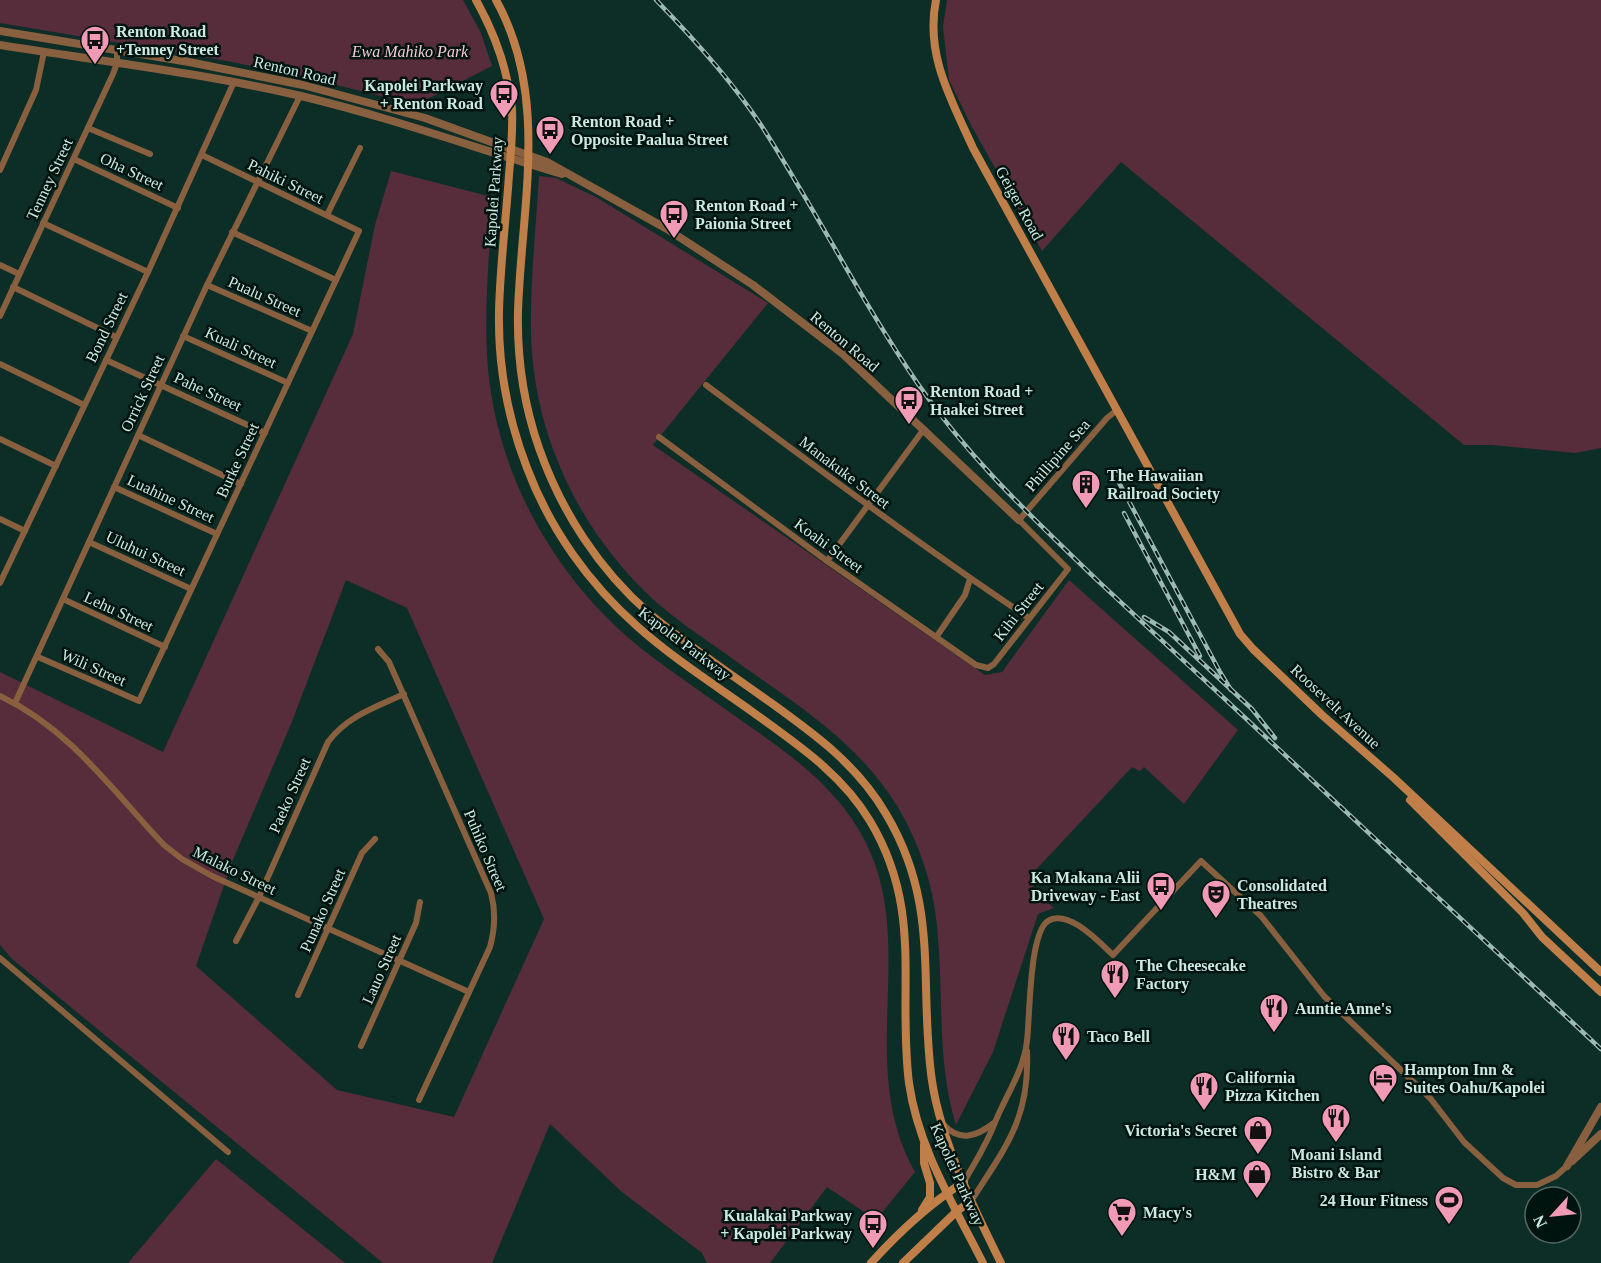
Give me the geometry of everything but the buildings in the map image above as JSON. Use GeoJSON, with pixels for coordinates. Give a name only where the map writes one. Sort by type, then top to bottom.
{"type":"FeatureCollection","features":[{"type":"Feature","properties":{"kind":"main road","name":"Kapolei Parkway"},"geometry":{"type":"LineString","coordinates":[[476,0],[497,44],[507,76],[512,117],[499,335],[506,394],[527,470],[563,540],[585,572],[611,601],[661,646],[818,760],[845,786],[871,823],[891,865],[903,910],[906,941],[909,1081],[914,1110],[946,1193],[983,1263]]}},
{"type":"Feature","properties":{"kind":"main road","name":"Kapolei Parkway"},"geometry":{"type":"LineString","coordinates":[[496,0],[513,37],[523,72],[529,124],[518,314],[519,352],[530,418],[552,482],[570,517],[593,552],[634,599],[665,626],[825,742],[859,776],[887,815],[908,860],[921,908],[926,941],[930,1069],[941,1122],[971,1202],[1001,1263]]}},
{"type":"Feature","properties":{"kind":"main road","name":"Geiger Road"},"geometry":{"type":"LineString","coordinates":[[936,0],[933,31],[936,59],[946,89],[973,148],[1117,410]]}},
{"type":"Feature","properties":{"kind":"main road","name":"Roosevelt Avenue"},"geometry":{"type":"LineString","coordinates":[[1117,410],[1240,634],[1253,649],[1368,757],[1394,778],[1601,972]]}},
{"type":"Feature","properties":{"kind":"main road"},"geometry":{"type":"LineString","coordinates":[[1368,757],[1523,913],[1601,986]]}},
{"type":"Feature","properties":{"kind":"main road"},"geometry":{"type":"LineString","coordinates":[[1523,913],[1542,937],[1601,992]]}},
{"type":"Feature","properties":{"kind":"main road"},"geometry":{"type":"LineString","coordinates":[[917,1219],[930,1197],[930,1183],[924,1163],[923,1138]]}},
{"type":"Feature","properties":{"kind":"main road"},"geometry":{"type":"LineString","coordinates":[[871,1263],[946,1193],[964,1182]]}},
{"type":"Feature","properties":{"kind":"main road"},"geometry":{"type":"LineString","coordinates":[[903,1263],[957,1211],[971,1202]]}},
{"type":"Feature","properties":{"kind":"street","name":"Renton Road"},"geometry":{"type":"LineString","coordinates":[[0,31],[226,69],[375,103],[481,137],[511,154],[572,177],[668,229],[753,285],[843,354],[1068,569]]}},
{"type":"Feature","properties":{"kind":"street","name":"Renton Road"},"geometry":{"type":"LineString","coordinates":[[0,45],[234,82],[300,96],[382,117],[480,149],[511,154]]}},
{"type":"Feature","properties":{"kind":"street"},"geometry":{"type":"LineString","coordinates":[[0,170],[36,90],[44,52]]}},
{"type":"Feature","properties":{"kind":"street","name":"Tenney Street"},"geometry":{"type":"LineString","coordinates":[[0,316],[117,63],[117,52]]}},
{"type":"Feature","properties":{"kind":"street","name":"Bond Street"},"geometry":{"type":"LineString","coordinates":[[0,583],[178,208],[234,82]]}},
{"type":"Feature","properties":{"kind":"street","name":"Orrick Street"},"geometry":{"type":"LineString","coordinates":[[15,703],[183,336],[300,96]]}},
{"type":"Feature","properties":{"kind":"street"},"geometry":{"type":"LineString","coordinates":[[433,135],[436,122]]}},
{"type":"Feature","properties":{"kind":"street"},"geometry":{"type":"LineString","coordinates":[[88,128],[150,154]]}},
{"type":"Feature","properties":{"kind":"street"},"geometry":{"type":"LineString","coordinates":[[327,215],[360,148]]}},
{"type":"Feature","properties":{"kind":"street","name":"Pahiki Street"},"geometry":{"type":"LineString","coordinates":[[202,155],[359,231]]}},
{"type":"Feature","properties":{"kind":"street","name":"Oha Street"},"geometry":{"type":"LineString","coordinates":[[74,159],[178,208]]}},
{"type":"Feature","properties":{"kind":"street"},"geometry":{"type":"LineString","coordinates":[[43,223],[148,272]]}},
{"type":"Feature","properties":{"kind":"street","name":"Burke Street"},"geometry":{"type":"LineString","coordinates":[[139,701],[359,231]]}},
{"type":"Feature","properties":{"kind":"street"},"geometry":{"type":"LineString","coordinates":[[232,232],[336,280]]}},
{"type":"Feature","properties":{"kind":"street"},"geometry":{"type":"LineString","coordinates":[[0,265],[19,274]]}},
{"type":"Feature","properties":{"kind":"street","name":"Pualu Street"},"geometry":{"type":"LineString","coordinates":[[207,285],[312,331]]}},
{"type":"Feature","properties":{"kind":"street"},"geometry":{"type":"LineString","coordinates":[[14,287],[116,337]]}},
{"type":"Feature","properties":{"kind":"street","name":"Kuali Street"},"geometry":{"type":"LineString","coordinates":[[183,336],[288,383]]}},
{"type":"Feature","properties":{"kind":"street","name":"Pahe Street"},"geometry":{"type":"LineString","coordinates":[[106,360],[265,433]]}},
{"type":"Feature","properties":{"kind":"street"},"geometry":{"type":"LineString","coordinates":[[0,364],[84,405]]}},
{"type":"Feature","properties":{"kind":"street","name":"Manakuke Street"},"geometry":{"type":"LineString","coordinates":[[706,385],[868,506],[1029,618]]}},
{"type":"Feature","properties":{"kind":"street","name":"Phillipine Sea"},"geometry":{"type":"LineString","coordinates":[[1019,520],[1107,417],[1117,410]]}},
{"type":"Feature","properties":{"kind":"street"},"geometry":{"type":"LineString","coordinates":[[828,561],[924,429]]}},
{"type":"Feature","properties":{"kind":"street"},"geometry":{"type":"LineString","coordinates":[[138,435],[241,484]]}},
{"type":"Feature","properties":{"kind":"street","name":"Koahi Street"},"geometry":{"type":"LineString","coordinates":[[659,437],[976,666],[988,668]]}},
{"type":"Feature","properties":{"kind":"street"},"geometry":{"type":"LineString","coordinates":[[0,440],[56,466]]}},
{"type":"Feature","properties":{"kind":"street","name":"Luahine Street"},"geometry":{"type":"LineString","coordinates":[[114,487],[217,534]]}},
{"type":"Feature","properties":{"kind":"street"},"geometry":{"type":"LineString","coordinates":[[0,519],[25,531]]}},
{"type":"Feature","properties":{"kind":"street","name":"Uluhui Street"},"geometry":{"type":"LineString","coordinates":[[89,542],[191,589]]}},
{"type":"Feature","properties":{"kind":"street","name":"Kihi Street"},"geometry":{"type":"LineString","coordinates":[[988,668],[994,664],[1068,569]]}},
{"type":"Feature","properties":{"kind":"street"},"geometry":{"type":"LineString","coordinates":[[937,636],[965,595],[970,579]]}},
{"type":"Feature","properties":{"kind":"street","name":"Lehu Street"},"geometry":{"type":"LineString","coordinates":[[63,599],[165,647]]}},
{"type":"Feature","properties":{"kind":"street","name":"Puhiko Street"},"geometry":{"type":"LineString","coordinates":[[378,649],[389,662],[404,694],[493,902],[495,920],[492,938],[419,1100]]}},
{"type":"Feature","properties":{"kind":"street","name":"Wili Street"},"geometry":{"type":"LineString","coordinates":[[38,657],[139,701]]}},
{"type":"Feature","properties":{"kind":"street","name":"Paeko Street"},"geometry":{"type":"LineString","coordinates":[[236,941],[259,897],[328,741],[355,717],[404,694]]}},
{"type":"Feature","properties":{"kind":"street","name":"Malako Street"},"geometry":{"type":"LineString","coordinates":[[0,696],[44,721],[68,741],[151,831],[173,852],[200,870],[469,992]]}},
{"type":"Feature","properties":{"kind":"street","name":"Punako Street"},"geometry":{"type":"LineString","coordinates":[[298,994],[362,853],[375,839]]}},
{"type":"Feature","properties":{"kind":"street"},"geometry":{"type":"LineString","coordinates":[[971,1202],[1002,1155],[1018,1119],[1027,1084],[1027,1042],[1034,963],[1040,933],[1045,923],[1056,918],[1068,920],[1084,930],[1113,955],[1201,861],[1261,916],[1324,996],[1430,1098],[1464,1142],[1511,1184],[1530,1186],[1550,1180],[1601,1134]]}},
{"type":"Feature","properties":{"kind":"street","name":"Lauo Street"},"geometry":{"type":"LineString","coordinates":[[361,1046],[418,919],[420,902]]}},
{"type":"Feature","properties":{"kind":"street"},"geometry":{"type":"LineString","coordinates":[[0,958],[228,1152]]}},
{"type":"Feature","properties":{"kind":"street"},"geometry":{"type":"LineString","coordinates":[[964,1182],[984,1148],[1017,1079],[1027,1042]]}},
{"type":"Feature","properties":{"kind":"street"},"geometry":{"type":"LineString","coordinates":[[1567,1166],[1601,1107]]}},
{"type":"Feature","properties":{"kind":"street"},"geometry":{"type":"LineString","coordinates":[[941,1122],[952,1132],[966,1136],[980,1133],[995,1122]]}},
{"type":"Feature","properties":{"kind":"green space","name":"Ewa Mahiko Park"},"geometry":{"type":"Polygon","coordinates":[[[0,0],[463,0],[481,33],[492,66],[416,105],[305,77],[227,61],[0,23],[0,0]]]}},
{"type":"Feature","properties":{"kind":"green space"},"geometry":{"type":"Polygon","coordinates":[[[947,0],[1601,0],[1601,448],[1575,453],[1492,445],[1464,445],[1121,162],[1042,251],[972,127],[949,80],[943,27],[947,0]]]}},
{"type":"Feature","properties":{"kind":"green space"},"geometry":{"type":"Polygon","coordinates":[[[391,171],[492,197],[487,304],[488,368],[493,407],[503,445],[516,482],[533,518],[553,552],[603,613],[652,657],[801,765],[838,800],[866,843],[881,883],[887,923],[889,1090],[898,1131],[915,1172],[876,1220],[827,1187],[770,1263],[707,1263],[702,1253],[622,1192],[550,1124],[492,1263],[383,1263],[12,959],[0,945],[0,672],[163,752],[353,334],[375,225],[391,171]],[[346,580],[291,724],[232,862],[196,966],[337,1090],[454,1117],[544,919],[407,608],[346,580]]]}},
{"type":"Feature","properties":{"kind":"green space"},"geometry":{"type":"Polygon","coordinates":[[[539,176],[556,178],[596,197],[768,303],[653,445],[985,675],[1002,672],[1069,580],[1238,730],[1184,804],[1144,767],[1140,771],[1132,767],[1031,875],[1036,883],[1032,888],[1054,908],[1038,914],[993,1052],[956,1125],[943,1051],[935,910],[918,849],[897,806],[864,762],[845,743],[803,709],[656,602],[629,575],[605,545],[566,480],[551,444],[534,370],[531,293],[539,176]]]}},
{"type":"Feature","properties":{"kind":"green space"},"geometry":{"type":"Polygon","coordinates":[[[216,1159],[345,1263],[128,1263],[216,1159]]]}},
{"type":"Feature","properties":{"kind":"railway"},"geometry":{"type":"LineString","coordinates":[[656,0],[712,60],[761,125],[897,353],[938,412],[981,463],[1026,511],[1098,581],[1601,1049]]}},
{"type":"Feature","properties":{"kind":"railway"},"geometry":{"type":"LineString","coordinates":[[1116,477],[1231,690]]}},
{"type":"Feature","properties":{"kind":"railway"},"geometry":{"type":"LineString","coordinates":[[1124,513],[1200,656]]}},
{"type":"Feature","properties":{"kind":"railway"},"geometry":{"type":"LineString","coordinates":[[1144,617],[1169,632],[1252,709],[1275,738]]}},
{"type":"Feature","properties":{"kind":"place","name":"Renton Road +Tenney Street"},"geometry":{"type":"Point","coordinates":[95,66]}},
{"type":"Feature","properties":{"kind":"place","name":"Kapolei Parkway + Renton Road"},"geometry":{"type":"Point","coordinates":[504,120]}},
{"type":"Feature","properties":{"kind":"place","name":"Renton Road + Opposite Paalua Street"},"geometry":{"type":"Point","coordinates":[550,156]}},
{"type":"Feature","properties":{"kind":"place","name":"Renton Road + Paionia Street"},"geometry":{"type":"Point","coordinates":[674,240]}},
{"type":"Feature","properties":{"kind":"place","name":"Renton Road + Haakei Street"},"geometry":{"type":"Point","coordinates":[909,426]}},
{"type":"Feature","properties":{"kind":"place","name":"The Hawaiian Railroad Society"},"geometry":{"type":"Point","coordinates":[1086,510]}},
{"type":"Feature","properties":{"kind":"place","name":"Ka Makana Alii Driveway - East"},"geometry":{"type":"Point","coordinates":[1161,912]}},
{"type":"Feature","properties":{"kind":"place","name":"Consolidated Theatres"},"geometry":{"type":"Point","coordinates":[1216,920]}},
{"type":"Feature","properties":{"kind":"place","name":"The Cheesecake Factory"},"geometry":{"type":"Point","coordinates":[1115,1000]}},
{"type":"Feature","properties":{"kind":"place","name":"Auntie Anne's"},"geometry":{"type":"Point","coordinates":[1274,1034]}},
{"type":"Feature","properties":{"kind":"place","name":"Taco Bell"},"geometry":{"type":"Point","coordinates":[1066,1062]}},
{"type":"Feature","properties":{"kind":"place","name":"Hampton Inn & Suites Oahu/Kapolei"},"geometry":{"type":"Point","coordinates":[1383,1104]}},
{"type":"Feature","properties":{"kind":"place","name":"California Pizza Kitchen"},"geometry":{"type":"Point","coordinates":[1204,1112]}},
{"type":"Feature","properties":{"kind":"place","name":"Moani Island Bistro & Bar"},"geometry":{"type":"Point","coordinates":[1336,1144]}},
{"type":"Feature","properties":{"kind":"place","name":"Victoria's Secret"},"geometry":{"type":"Point","coordinates":[1258,1156]}},
{"type":"Feature","properties":{"kind":"place","name":"H&M"},"geometry":{"type":"Point","coordinates":[1257,1200]}},
{"type":"Feature","properties":{"kind":"place","name":"24 Hour Fitness"},"geometry":{"type":"Point","coordinates":[1449,1226]}},
{"type":"Feature","properties":{"kind":"place","name":"Macy's"},"geometry":{"type":"Point","coordinates":[1122,1238]}},
{"type":"Feature","properties":{"kind":"place","name":"Kualakai Parkway + Kapolei Parkway"},"geometry":{"type":"Point","coordinates":[873,1250]}}]}
